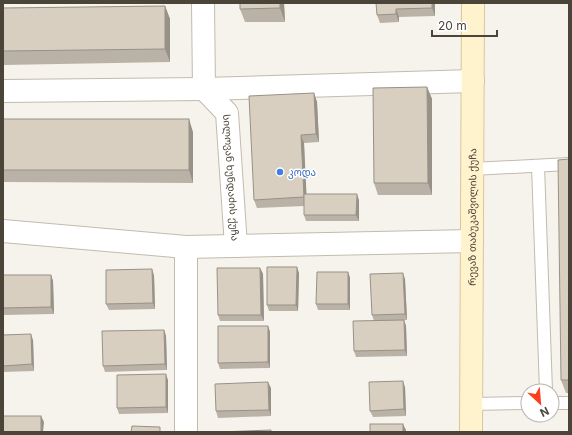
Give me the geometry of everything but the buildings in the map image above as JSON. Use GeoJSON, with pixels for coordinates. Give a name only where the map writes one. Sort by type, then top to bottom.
{"type":"FeatureCollection","features":[{"type":"Feature","properties":{"kind":"main road","name":"რევაზ თაბუკაშვილის ქუჩა"},"geometry":{"type":"LineString","coordinates":[[471,432],[473,3]]}},
{"type":"Feature","properties":{"kind":"street"},"geometry":{"type":"LineString","coordinates":[[203,3],[204,89]]}},
{"type":"Feature","properties":{"kind":"street"},"geometry":{"type":"LineString","coordinates":[[3,91],[204,89],[473,80]]}},
{"type":"Feature","properties":{"kind":"street","name":"სილოვან ხუნდაძის ქუჩა"},"geometry":{"type":"LineString","coordinates":[[3,232],[186,247],[236,246],[227,113],[204,89]]}},
{"type":"Feature","properties":{"kind":"street"},"geometry":{"type":"LineString","coordinates":[[236,246],[472,241]]}},
{"type":"Feature","properties":{"kind":"street"},"geometry":{"type":"LineString","coordinates":[[186,247],[186,432]]}},
{"type":"Feature","properties":{"kind":"lane"},"geometry":{"type":"LineString","coordinates":[[472,169],[569,164]]}},
{"type":"Feature","properties":{"kind":"lane"},"geometry":{"type":"LineString","coordinates":[[538,166],[546,383]]}},
{"type":"Feature","properties":{"kind":"lane"},"geometry":{"type":"LineString","coordinates":[[471,404],[520,403]]}},
{"type":"Feature","properties":{"kind":"place","name":"კოდა"},"geometry":{"type":"Point","coordinates":[280,172]}}]}
